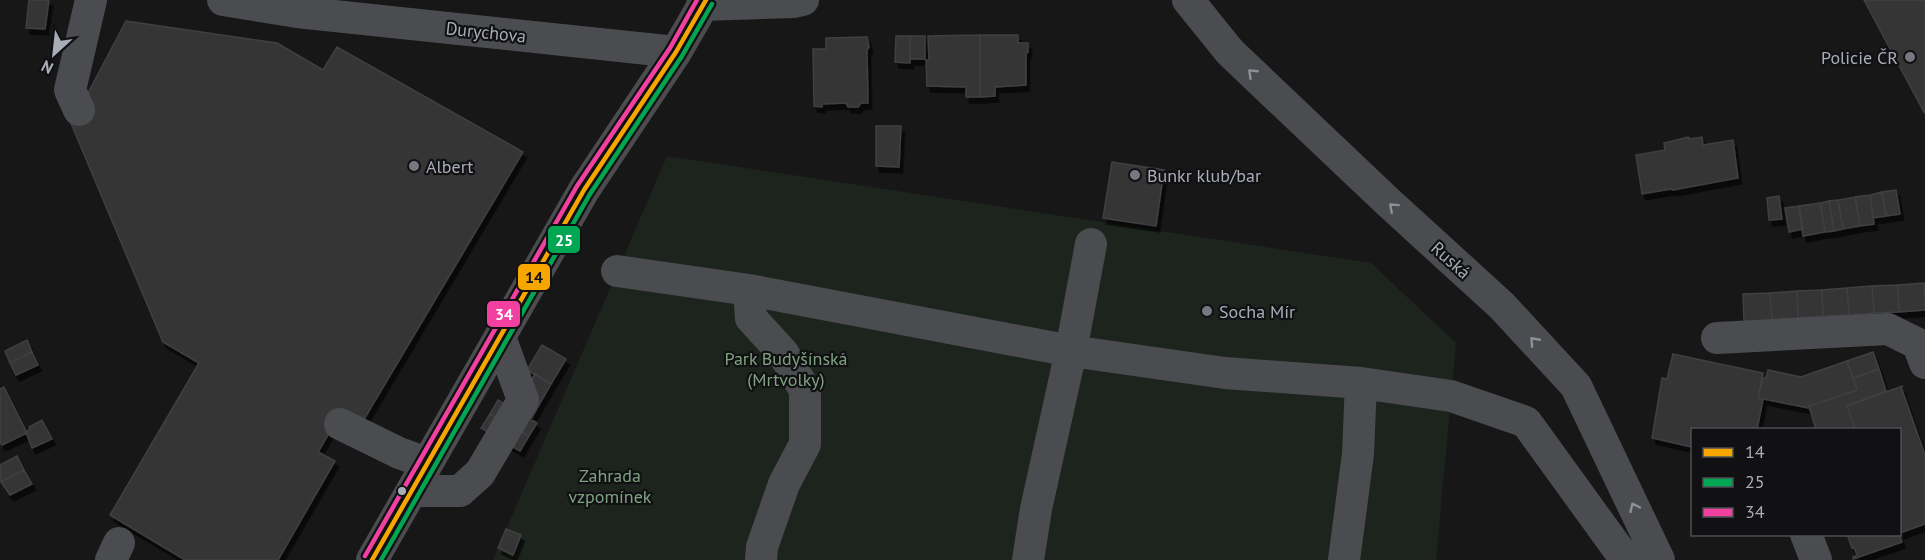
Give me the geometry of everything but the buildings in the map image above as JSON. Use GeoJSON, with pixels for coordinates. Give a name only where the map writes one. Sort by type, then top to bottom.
{"type":"FeatureCollection","features":[{"type":"Feature","properties":{"kind":"street"},"geometry":{"type":"LineString","coordinates":[[79,110],[70,90],[91,0]]}},
{"type":"Feature","properties":{"kind":"street","name":"Durychova"},"geometry":{"type":"LineString","coordinates":[[224,0],[295,6],[676,52]]}},
{"type":"Feature","properties":{"kind":"street"},"geometry":{"type":"LineString","coordinates":[[372,560],[584,190],[676,52],[704,3],[803,0]]}},
{"type":"Feature","properties":{"kind":"street","name":"Ruská"},"geometry":{"type":"LineString","coordinates":[[1188,0],[1230,52],[1502,306],[1576,386],[1659,560]]}},
{"type":"Feature","properties":{"kind":"street"},"geometry":{"type":"LineString","coordinates":[[1028,560],[1036,509],[1071,351],[1091,244]]}},
{"type":"Feature","properties":{"kind":"street"},"geometry":{"type":"LineString","coordinates":[[617,271],[749,290],[1071,351],[1225,373],[1361,382],[1451,396],[1526,422],[1626,560]]}},
{"type":"Feature","properties":{"kind":"street"},"geometry":{"type":"LineString","coordinates":[[749,290],[751,318],[783,353],[805,390],[805,444],[784,484],[762,547],[761,560]]}},
{"type":"Feature","properties":{"kind":"street"},"geometry":{"type":"LineString","coordinates":[[1717,338],[1888,329],[1918,344],[1925,363]]}},
{"type":"Feature","properties":{"kind":"street"},"geometry":{"type":"LineString","coordinates":[[412,491],[460,491],[480,473],[523,400],[500,337]]}},
{"type":"Feature","properties":{"kind":"street"},"geometry":{"type":"LineString","coordinates":[[1344,560],[1358,454],[1361,382]]}},
{"type":"Feature","properties":{"kind":"street"},"geometry":{"type":"LineString","coordinates":[[340,424],[427,464]]}},
{"type":"Feature","properties":{"kind":"street"},"geometry":{"type":"LineString","coordinates":[[1807,536],[1816,560]]}},
{"type":"Feature","properties":{"kind":"green space","name":"Park Budyšínská (Mrtvolky)"},"geometry":{"type":"Polygon","coordinates":[[[667,156],[1371,263],[1456,343],[1436,560],[493,560],[667,156]]]}},
{"type":"Feature","properties":{"kind":"transit line","name":"34"},"geometry":{"type":"LineString","coordinates":[[365,556],[577,186],[670,48],[697,0]]}},
{"type":"Feature","properties":{"kind":"transit line","name":"14"},"geometry":{"type":"LineString","coordinates":[[372,560],[584,190],[676,52],[706,0]]}},
{"type":"Feature","properties":{"kind":"transit line","name":"25"},"geometry":{"type":"LineString","coordinates":[[381,560],[590,194],[682,56],[712,4]]}},
{"type":"Feature","properties":{"kind":"place","name":"Policie ČR"},"geometry":{"type":"Point","coordinates":[1910,57]}},
{"type":"Feature","properties":{"kind":"place","name":"Albert"},"geometry":{"type":"Point","coordinates":[414,166]}},
{"type":"Feature","properties":{"kind":"place","name":"Bunkr klub/bar"},"geometry":{"type":"Point","coordinates":[1135,175]}},
{"type":"Feature","properties":{"kind":"place","name":"Socha Mír"},"geometry":{"type":"Point","coordinates":[1207,311]}},
{"type":"Feature","properties":{"kind":"park label","name":"Zahrada vzpomínek"},"geometry":{"type":"Point","coordinates":[610,485]}}]}
